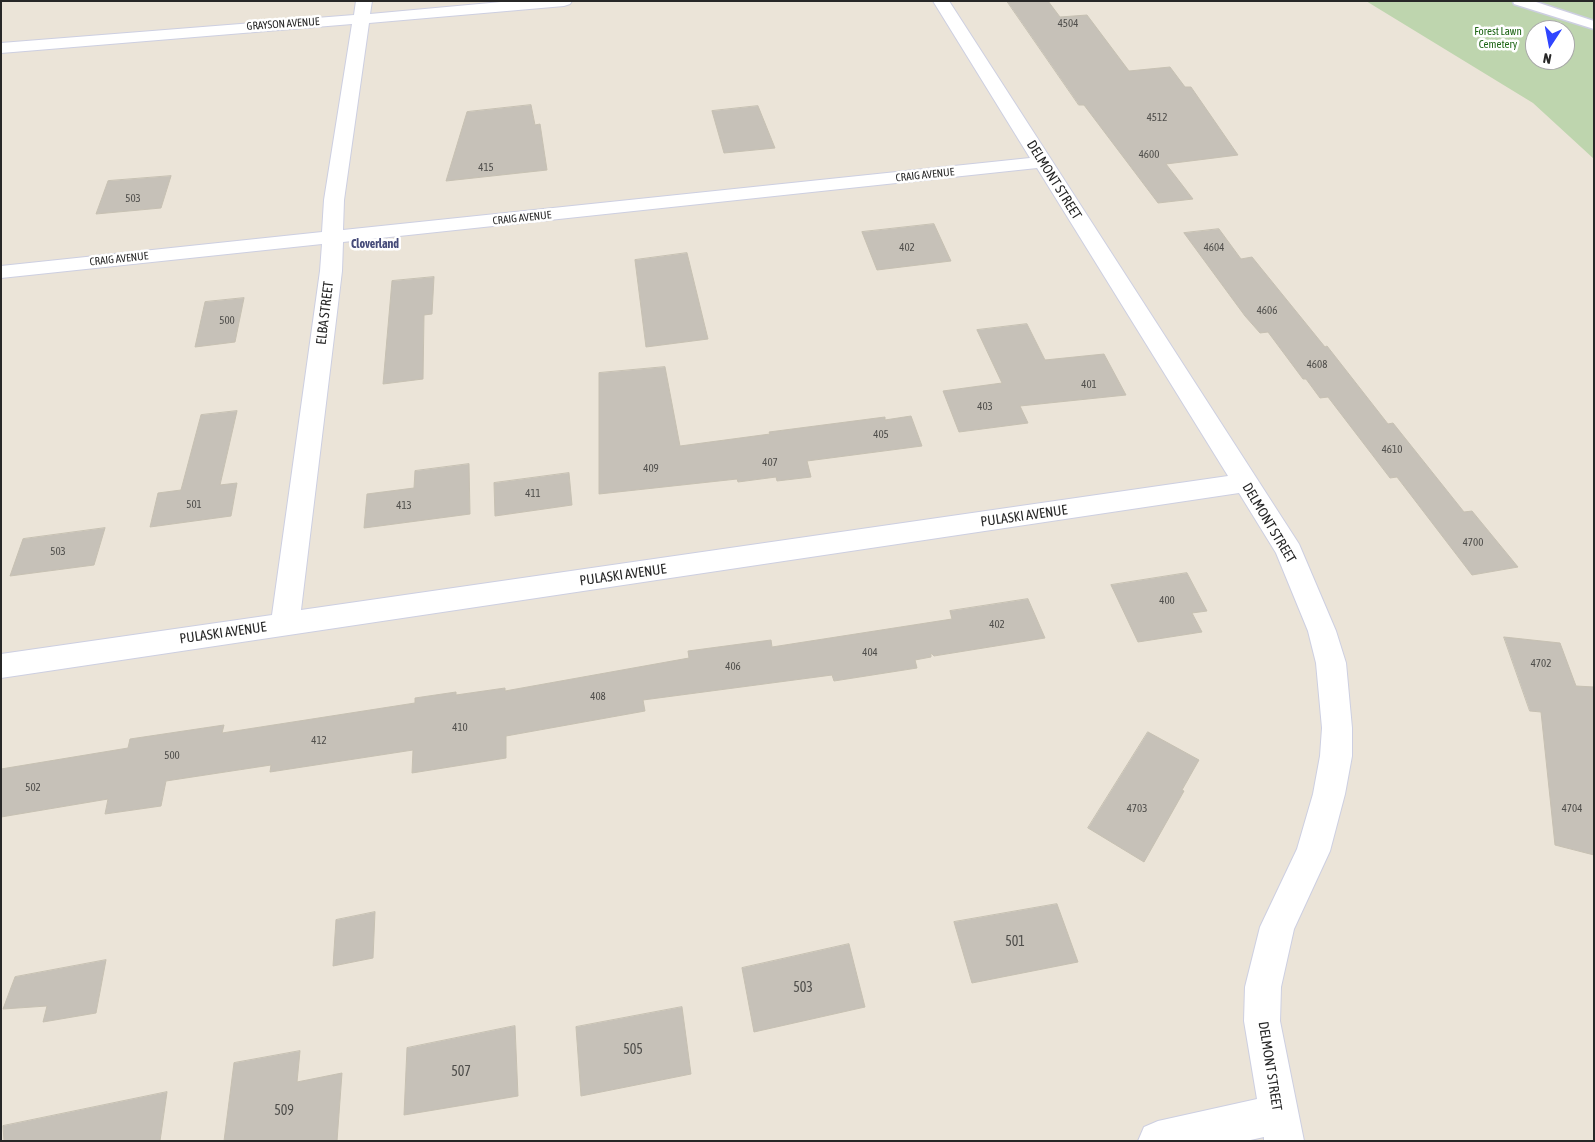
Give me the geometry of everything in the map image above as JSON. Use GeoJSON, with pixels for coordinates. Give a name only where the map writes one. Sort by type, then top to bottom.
{"type":"FeatureCollection","features":[{"type":"Feature","properties":{"kind":"street","name":"GRAYSON AVENUE"},"geometry":{"type":"LineString","coordinates":[[1,48],[362,10],[398,17],[564,1]]}},
{"type":"Feature","properties":{"kind":"street","name":"DELMONT STREET"},"geometry":{"type":"LineString","coordinates":[[941,1],[1289,551],[1322,631],[1331,662],[1337,728],[1336,756],[1327,803],[1313,851],[1277,926],[1262,986],[1262,1021],[1281,1127]]}},
{"type":"Feature","properties":{"kind":"street","name":"ELBA STREET"},"geometry":{"type":"LineString","coordinates":[[285,624],[331,271],[334,200],[362,10]]}},
{"type":"Feature","properties":{"kind":"street","name":"CRAIG AVENUE"},"geometry":{"type":"LineString","coordinates":[[1,272],[1043,162]]}},
{"type":"Feature","properties":{"kind":"street","name":"PULASKI AVENUE"},"geometry":{"type":"LineString","coordinates":[[1,666],[1245,483]]}},
{"type":"Feature","properties":{"kind":"street"},"geometry":{"type":"LineString","coordinates":[[1158,1141],[1281,1127]]}},
{"type":"Feature","properties":{"kind":"lane"},"geometry":{"type":"LineString","coordinates":[[1519,1],[1594,26]]}},
{"type":"Feature","properties":{"kind":"green space","name":"Forest Lawn Cemetery"},"geometry":{"type":"Polygon","coordinates":[[[1366,1],[1594,1],[1594,159],[1533,103],[1366,1]]]}},
{"type":"Feature","properties":{"kind":"building"},"geometry":{"type":"Polygon","coordinates":[[[1007,1],[1048,1],[1060,17],[1087,15],[1129,71],[1170,67],[1185,87],[1191,87],[1238,155],[1166,164],[1193,199],[1158,203],[1084,105],[1079,105],[1007,1]]]}},
{"type":"Feature","properties":{"kind":"building"},"geometry":{"type":"Polygon","coordinates":[[[531,105],[535,125],[540,124],[547,170],[446,181],[467,112],[531,105]]]}},
{"type":"Feature","properties":{"kind":"building"},"geometry":{"type":"Polygon","coordinates":[[[758,106],[775,148],[724,153],[712,111],[758,106]]]}},
{"type":"Feature","properties":{"kind":"building"},"geometry":{"type":"Polygon","coordinates":[[[171,176],[161,208],[96,214],[108,181],[171,176]]]}},
{"type":"Feature","properties":{"kind":"building"},"geometry":{"type":"Polygon","coordinates":[[[934,224],[951,261],[877,270],[862,232],[934,224]]]}},
{"type":"Feature","properties":{"kind":"building"},"geometry":{"type":"Polygon","coordinates":[[[1219,229],[1241,259],[1252,257],[1325,347],[1327,346],[1388,424],[1393,423],[1464,512],[1472,511],[1518,567],[1472,575],[1397,477],[1390,478],[1328,397],[1320,398],[1306,379],[1303,379],[1268,332],[1260,333],[1245,316],[1184,233],[1219,229]]]}},
{"type":"Feature","properties":{"kind":"building"},"geometry":{"type":"Polygon","coordinates":[[[687,253],[708,339],[646,347],[635,260],[687,253]]]}},
{"type":"Feature","properties":{"kind":"building"},"geometry":{"type":"Polygon","coordinates":[[[434,277],[432,314],[424,315],[423,379],[383,384],[392,281],[434,277]]]}},
{"type":"Feature","properties":{"kind":"building"},"geometry":{"type":"Polygon","coordinates":[[[244,298],[235,342],[195,347],[205,302],[244,298]]]}},
{"type":"Feature","properties":{"kind":"building"},"geometry":{"type":"Polygon","coordinates":[[[1027,324],[1045,360],[1104,354],[1126,395],[1020,406],[1028,423],[959,432],[943,391],[1002,383],[977,330],[1027,324]]]}},
{"type":"Feature","properties":{"kind":"building"},"geometry":{"type":"Polygon","coordinates":[[[665,367],[680,446],[770,434],[769,432],[885,417],[885,420],[911,416],[922,446],[807,461],[811,477],[777,481],[776,477],[738,482],[737,479],[599,494],[599,373],[665,367]]]}},
{"type":"Feature","properties":{"kind":"building"},"geometry":{"type":"Polygon","coordinates":[[[237,411],[220,485],[237,483],[231,516],[150,527],[158,493],[181,490],[201,415],[237,411]]]}},
{"type":"Feature","properties":{"kind":"building"},"geometry":{"type":"Polygon","coordinates":[[[469,464],[470,514],[364,528],[367,494],[414,488],[415,471],[469,464]]]}},
{"type":"Feature","properties":{"kind":"building"},"geometry":{"type":"Polygon","coordinates":[[[569,473],[572,505],[495,516],[494,483],[569,473]]]}},
{"type":"Feature","properties":{"kind":"building"},"geometry":{"type":"Polygon","coordinates":[[[105,528],[94,565],[10,576],[23,539],[105,528]]]}},
{"type":"Feature","properties":{"kind":"building"},"geometry":{"type":"Polygon","coordinates":[[[1187,573],[1207,611],[1192,613],[1202,632],[1138,642],[1111,585],[1187,573]]]}},
{"type":"Feature","properties":{"kind":"building"},"geometry":{"type":"Polygon","coordinates":[[[1028,599],[1045,638],[934,656],[931,653],[931,657],[915,660],[917,668],[834,681],[832,675],[643,700],[645,711],[506,736],[506,758],[412,773],[413,750],[270,772],[271,765],[166,781],[161,806],[105,814],[108,799],[1,817],[1,769],[128,748],[130,739],[224,725],[222,733],[415,703],[415,698],[456,692],[456,695],[505,688],[505,691],[689,658],[688,651],[771,640],[772,647],[952,619],[950,611],[1028,599]]]}},
{"type":"Feature","properties":{"kind":"building"},"geometry":{"type":"Polygon","coordinates":[[[1504,637],[1560,643],[1576,686],[1594,687],[1594,855],[1555,845],[1541,712],[1530,711],[1504,637]]]}},
{"type":"Feature","properties":{"kind":"building"},"geometry":{"type":"Polygon","coordinates":[[[1148,732],[1199,760],[1182,790],[1184,791],[1144,862],[1088,828],[1148,732]]]}},
{"type":"Feature","properties":{"kind":"building"},"geometry":{"type":"Polygon","coordinates":[[[1057,904],[1078,962],[972,983],[954,922],[1057,904]]]}},
{"type":"Feature","properties":{"kind":"building"},"geometry":{"type":"Polygon","coordinates":[[[375,912],[373,958],[333,966],[336,920],[375,912]]]}},
{"type":"Feature","properties":{"kind":"building"},"geometry":{"type":"Polygon","coordinates":[[[849,944],[865,1007],[754,1032],[742,968],[849,944]]]}},
{"type":"Feature","properties":{"kind":"building"},"geometry":{"type":"Polygon","coordinates":[[[106,960],[96,1013],[43,1022],[47,1006],[3,1009],[15,977],[106,960]]]}},
{"type":"Feature","properties":{"kind":"building"},"geometry":{"type":"Polygon","coordinates":[[[682,1007],[691,1074],[581,1096],[576,1027],[682,1007]]]}},
{"type":"Feature","properties":{"kind":"building"},"geometry":{"type":"Polygon","coordinates":[[[515,1026],[518,1096],[404,1115],[407,1048],[515,1026]]]}},
{"type":"Feature","properties":{"kind":"building"},"geometry":{"type":"Polygon","coordinates":[[[300,1051],[297,1082],[342,1073],[337,1141],[224,1141],[234,1063],[300,1051]]]}},
{"type":"Feature","properties":{"kind":"building"},"geometry":{"type":"Polygon","coordinates":[[[167,1092],[160,1141],[4,1141],[3,1126],[167,1092]]]}},
{"type":"Feature","properties":{"kind":"district","name":"Cloverland"},"geometry":{"type":"Point","coordinates":[375,244]}}]}
